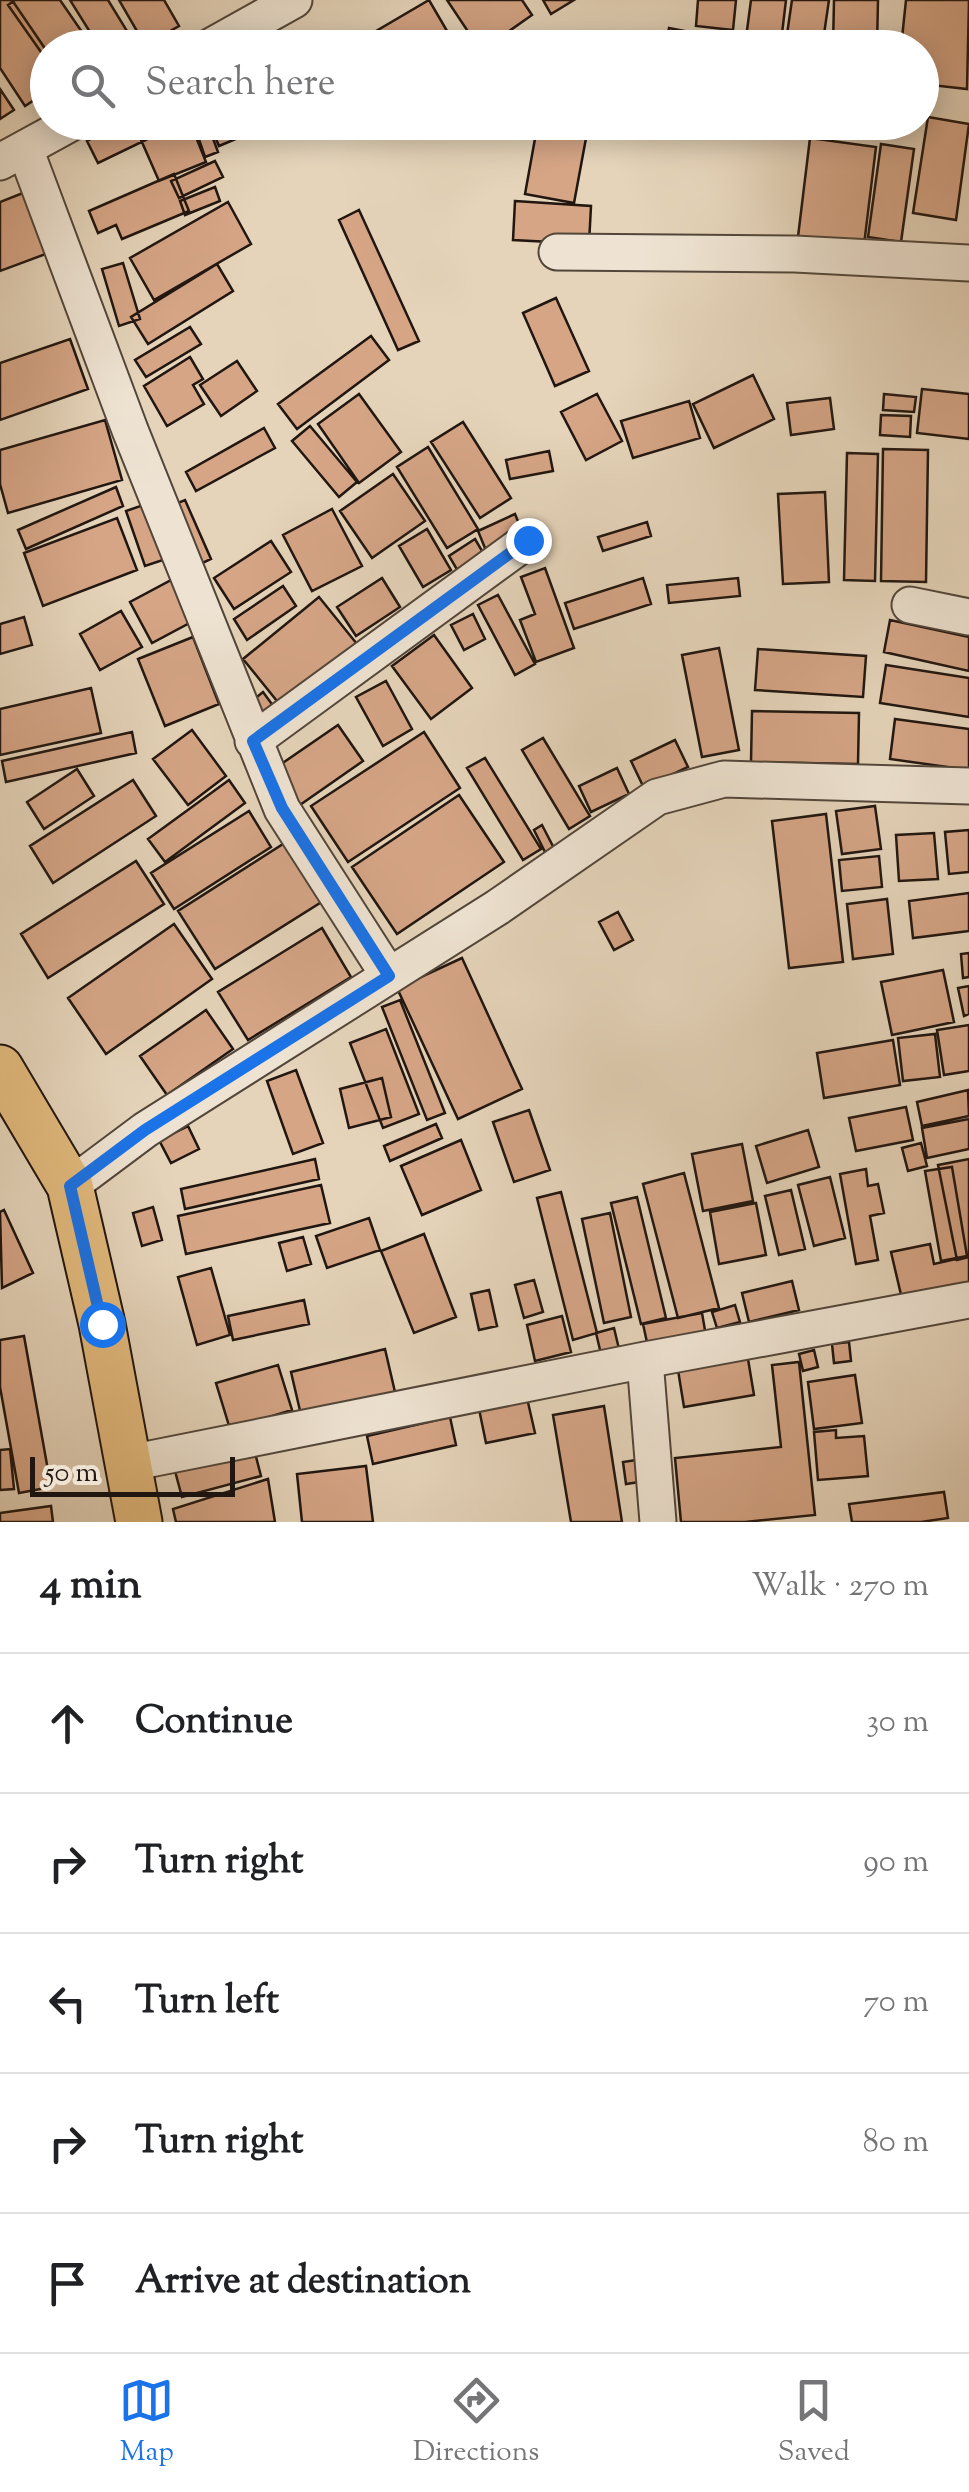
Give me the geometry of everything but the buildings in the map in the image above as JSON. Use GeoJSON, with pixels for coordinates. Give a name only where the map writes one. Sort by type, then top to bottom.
{"type":"FeatureCollection","features":[{"type":"Feature","properties":{"kind":"main road"},"geometry":{"type":"LineString","coordinates":[[0,1068],[70,1186],[130,1463],[139,1522]]}},
{"type":"Feature","properties":{"kind":"street"},"geometry":{"type":"LineString","coordinates":[[240,30],[294,0]]}},
{"type":"Feature","properties":{"kind":"street"},"geometry":{"type":"LineString","coordinates":[[41,140],[12,156],[130,430],[253,741],[282,808],[389,976]]}},
{"type":"Feature","properties":{"kind":"street"},"geometry":{"type":"LineString","coordinates":[[557,252],[796,254],[969,263]]}},
{"type":"Feature","properties":{"kind":"street"},"geometry":{"type":"LineString","coordinates":[[253,741],[528,540]]}},
{"type":"Feature","properties":{"kind":"street"},"geometry":{"type":"LineString","coordinates":[[910,605],[969,618]]}},
{"type":"Feature","properties":{"kind":"street"},"geometry":{"type":"LineString","coordinates":[[70,1186],[145,1130],[498,907],[658,797],[724,779],[969,786]]}},
{"type":"Feature","properties":{"kind":"street"},"geometry":{"type":"LineString","coordinates":[[130,1463],[969,1300]]}},
{"type":"Feature","properties":{"kind":"street"},"geometry":{"type":"LineString","coordinates":[[646,1360],[658,1522]]}},
{"type":"Feature","properties":{"kind":"route"},"geometry":{"type":"LineString","coordinates":[[102,1324],[70,1186],[145,1130],[389,976],[282,808],[253,741],[528,540]]}}]}
